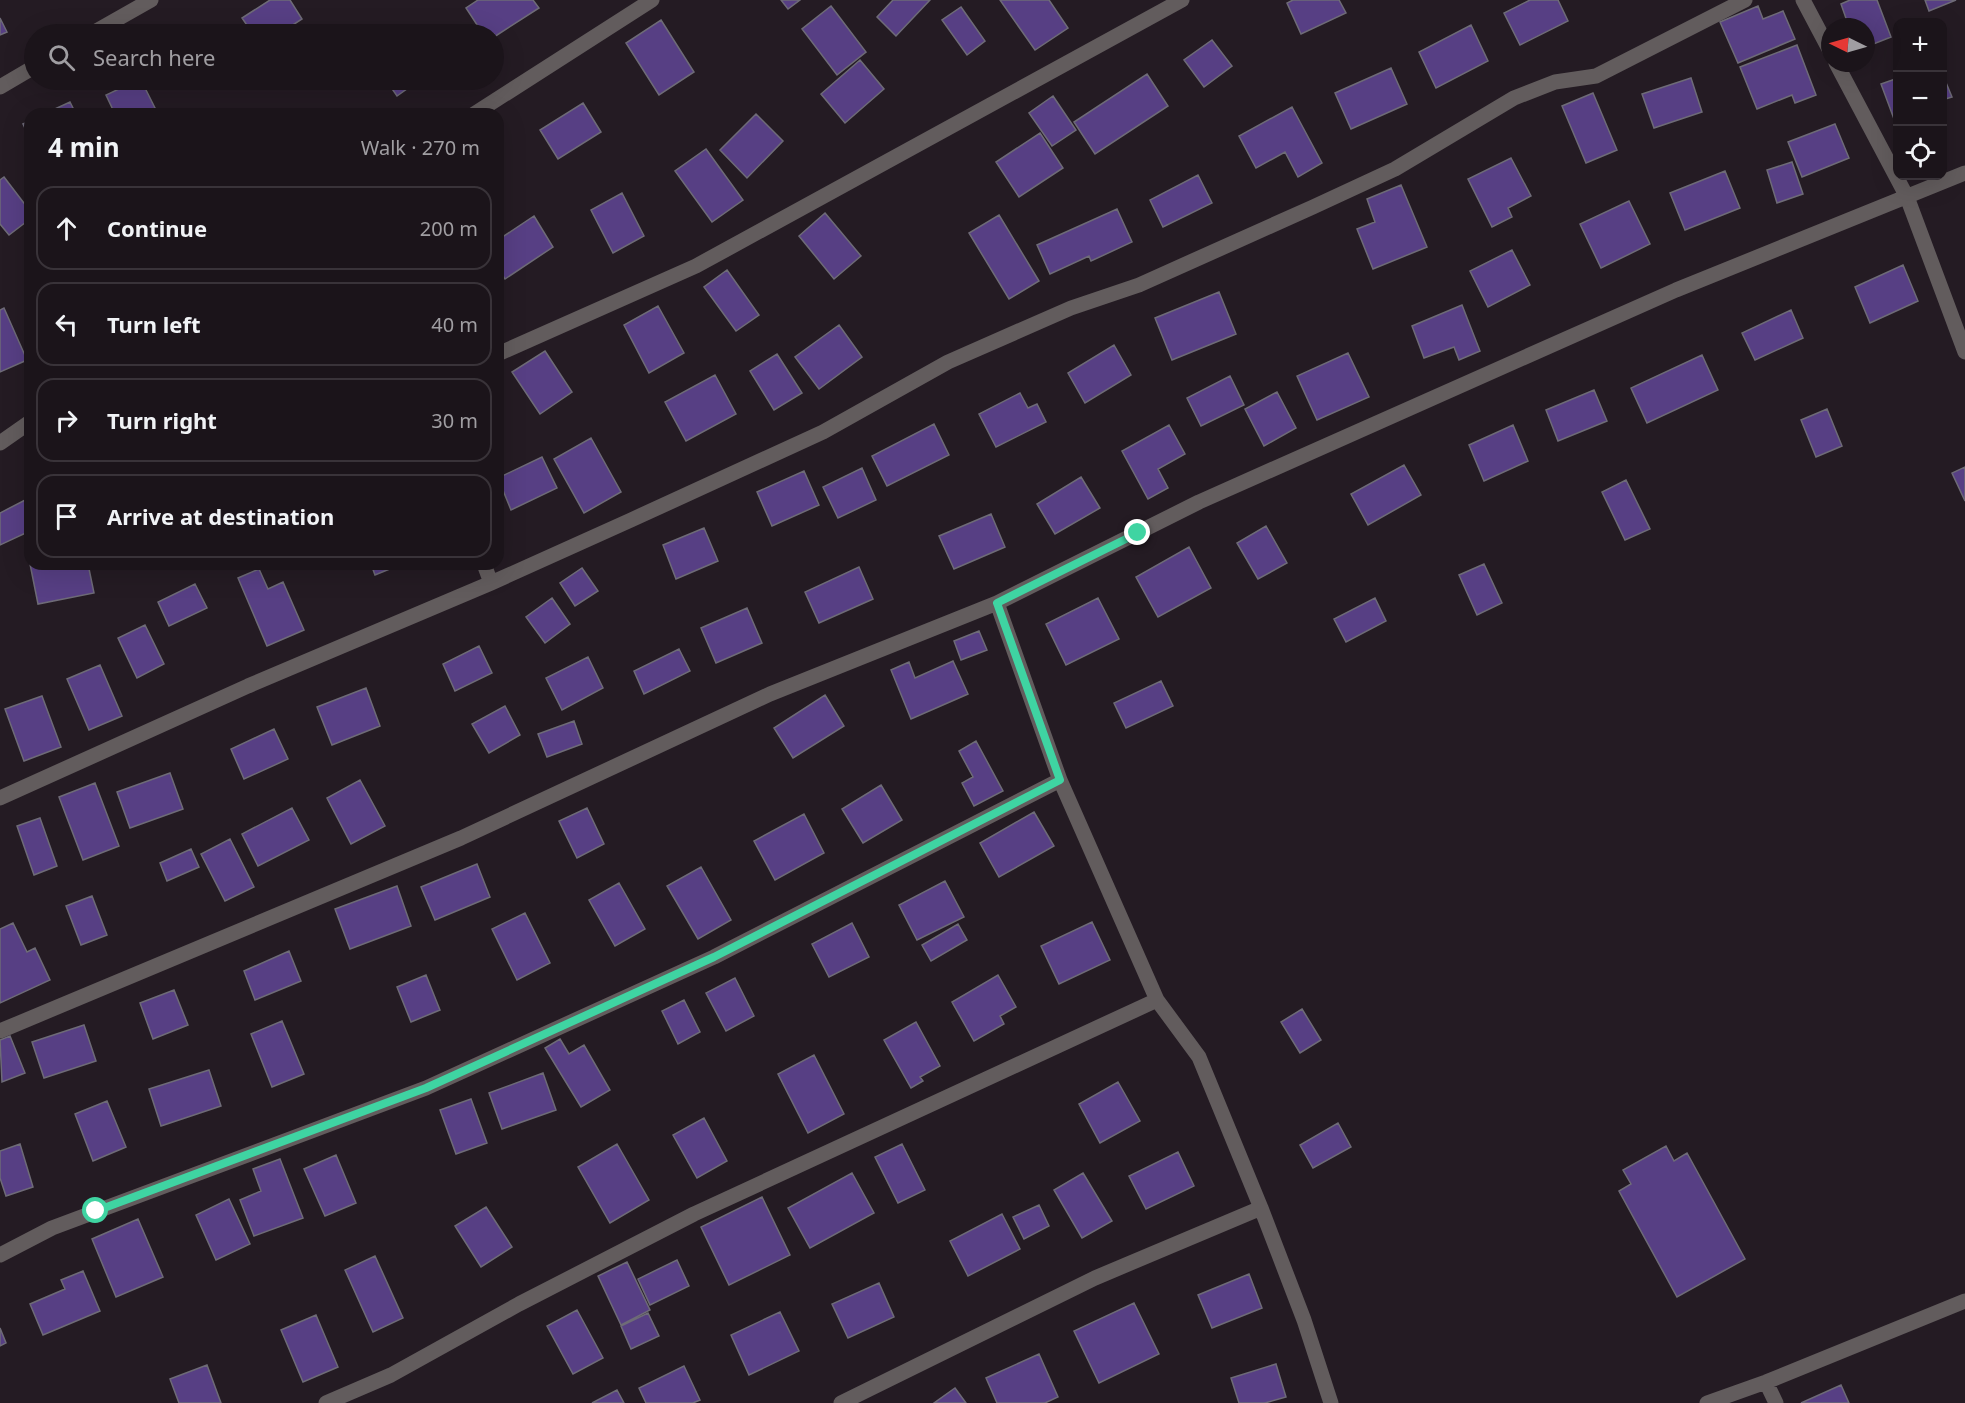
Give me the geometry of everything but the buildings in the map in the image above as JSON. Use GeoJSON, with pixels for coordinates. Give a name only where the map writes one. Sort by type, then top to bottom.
{"type":"FeatureCollection","features":[{"type":"Feature","properties":{"kind":"street"},"geometry":{"type":"LineString","coordinates":[[109,24],[151,0]]}},
{"type":"Feature","properties":{"kind":"street"},"geometry":{"type":"LineString","coordinates":[[483,108],[652,0]]}},
{"type":"Feature","properties":{"kind":"street"},"geometry":{"type":"LineString","coordinates":[[504,351],[696,266],[1182,0]]}},
{"type":"Feature","properties":{"kind":"street"},"geometry":{"type":"LineString","coordinates":[[0,798],[248,686],[491,583],[823,432],[948,362],[1071,308],[1139,285],[1395,169],[1514,98],[1555,82],[1596,76],[1717,6],[1744,0]]}},
{"type":"Feature","properties":{"kind":"street"},"geometry":{"type":"LineString","coordinates":[[1803,0],[1821,34]]}},
{"type":"Feature","properties":{"kind":"street"},"geometry":{"type":"LineString","coordinates":[[1841,72],[1907,197],[1965,352]]}},
{"type":"Feature","properties":{"kind":"street"},"geometry":{"type":"LineString","coordinates":[[0,87],[24,73]]}},
{"type":"Feature","properties":{"kind":"street"},"geometry":{"type":"LineString","coordinates":[[0,1031],[461,838],[770,694],[997,603],[1198,502],[1676,290],[1965,173]]}},
{"type":"Feature","properties":{"kind":"street"},"geometry":{"type":"LineString","coordinates":[[0,443],[24,426]]}},
{"type":"Feature","properties":{"kind":"street"},"geometry":{"type":"LineString","coordinates":[[486,570],[491,583]]}},
{"type":"Feature","properties":{"kind":"street"},"geometry":{"type":"LineString","coordinates":[[997,603],[1060,780],[1157,1000],[1199,1057],[1304,1320],[1331,1403]]}},
{"type":"Feature","properties":{"kind":"street"},"geometry":{"type":"LineString","coordinates":[[0,1255],[52,1228],[426,1088],[714,957],[1060,780]]}},
{"type":"Feature","properties":{"kind":"street"},"geometry":{"type":"LineString","coordinates":[[326,1403],[391,1375],[519,1304],[694,1214],[1157,1000]]}},
{"type":"Feature","properties":{"kind":"street"},"geometry":{"type":"LineString","coordinates":[[841,1403],[1095,1278],[1261,1208]]}},
{"type":"Feature","properties":{"kind":"street"},"geometry":{"type":"LineString","coordinates":[[1707,1403],[1766,1382],[1965,1301]]}},
{"type":"Feature","properties":{"kind":"street"},"geometry":{"type":"LineString","coordinates":[[1766,1382],[1776,1403]]}},
{"type":"Feature","properties":{"kind":"route"},"geometry":{"type":"LineString","coordinates":[[96,1211],[426,1088],[714,957],[1060,780],[997,603],[1138,533]]}}]}
